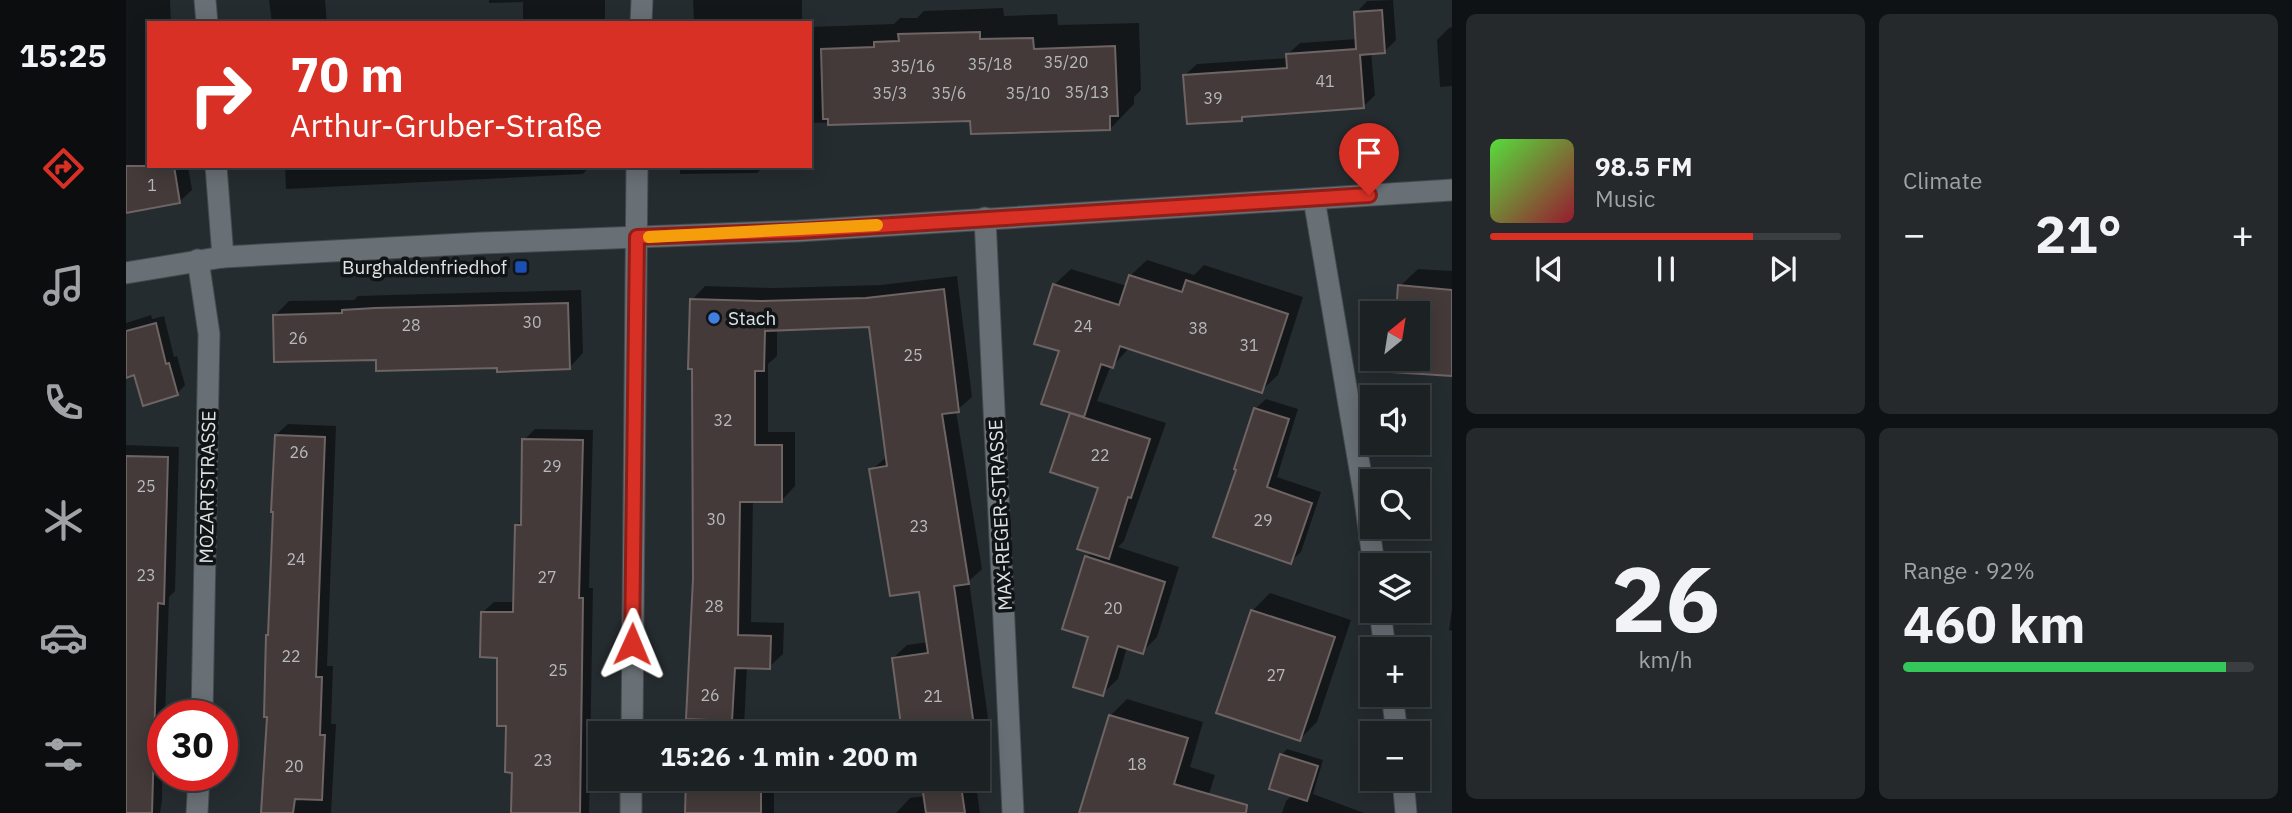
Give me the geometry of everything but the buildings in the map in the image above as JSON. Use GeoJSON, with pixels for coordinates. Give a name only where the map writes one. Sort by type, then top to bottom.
{"type":"FeatureCollection","features":[{"type":"Feature","properties":{"kind":"street"},"geometry":{"type":"LineString","coordinates":[[205,0],[207,21]]}},
{"type":"Feature","properties":{"kind":"street"},"geometry":{"type":"LineString","coordinates":[[641,21],[642,0]]}},
{"type":"Feature","properties":{"kind":"street"},"geometry":{"type":"LineString","coordinates":[[216,168],[223,257]]}},
{"type":"Feature","properties":{"kind":"street"},"geometry":{"type":"LineString","coordinates":[[632,721],[637,168]]}},
{"type":"Feature","properties":{"kind":"street"},"geometry":{"type":"LineString","coordinates":[[126,273],[223,257],[798,231],[1452,190]]}},
{"type":"Feature","properties":{"kind":"street"},"geometry":{"type":"LineString","coordinates":[[1314,199],[1372,553]]}},
{"type":"Feature","properties":{"kind":"street","name":"MAX-REGER-STRASSE"},"geometry":{"type":"LineString","coordinates":[[985,218],[1013,813]]}},
{"type":"Feature","properties":{"kind":"street","name":"MOZARTSTRASSE"},"geometry":{"type":"LineString","coordinates":[[198,260],[209,347],[202,700]]}},
{"type":"Feature","properties":{"kind":"street"},"geometry":{"type":"LineString","coordinates":[[197,813],[198,791]]}},
{"type":"Feature","properties":{"kind":"street"},"geometry":{"type":"LineString","coordinates":[[631,791],[631,813]]}},
{"type":"Feature","properties":{"kind":"street"},"geometry":{"type":"LineString","coordinates":[[1404,791],[1406,813]]}},
{"type":"Feature","properties":{"kind":"slow traffic"},"geometry":{"type":"LineString","coordinates":[[649,237],[877,225]]}},
{"type":"Feature","properties":{"kind":"place","name":"Burghaldenfriedhof"},"geometry":{"type":"Point","coordinates":[521,267]}},
{"type":"Feature","properties":{"kind":"place","name":"Stach"},"geometry":{"type":"Point","coordinates":[714,318]}},
{"type":"Feature","properties":{"kind":"route"},"geometry":{"type":"LineString","coordinates":[[632,644],[637,237],[798,231],[1369,195]]}}]}
